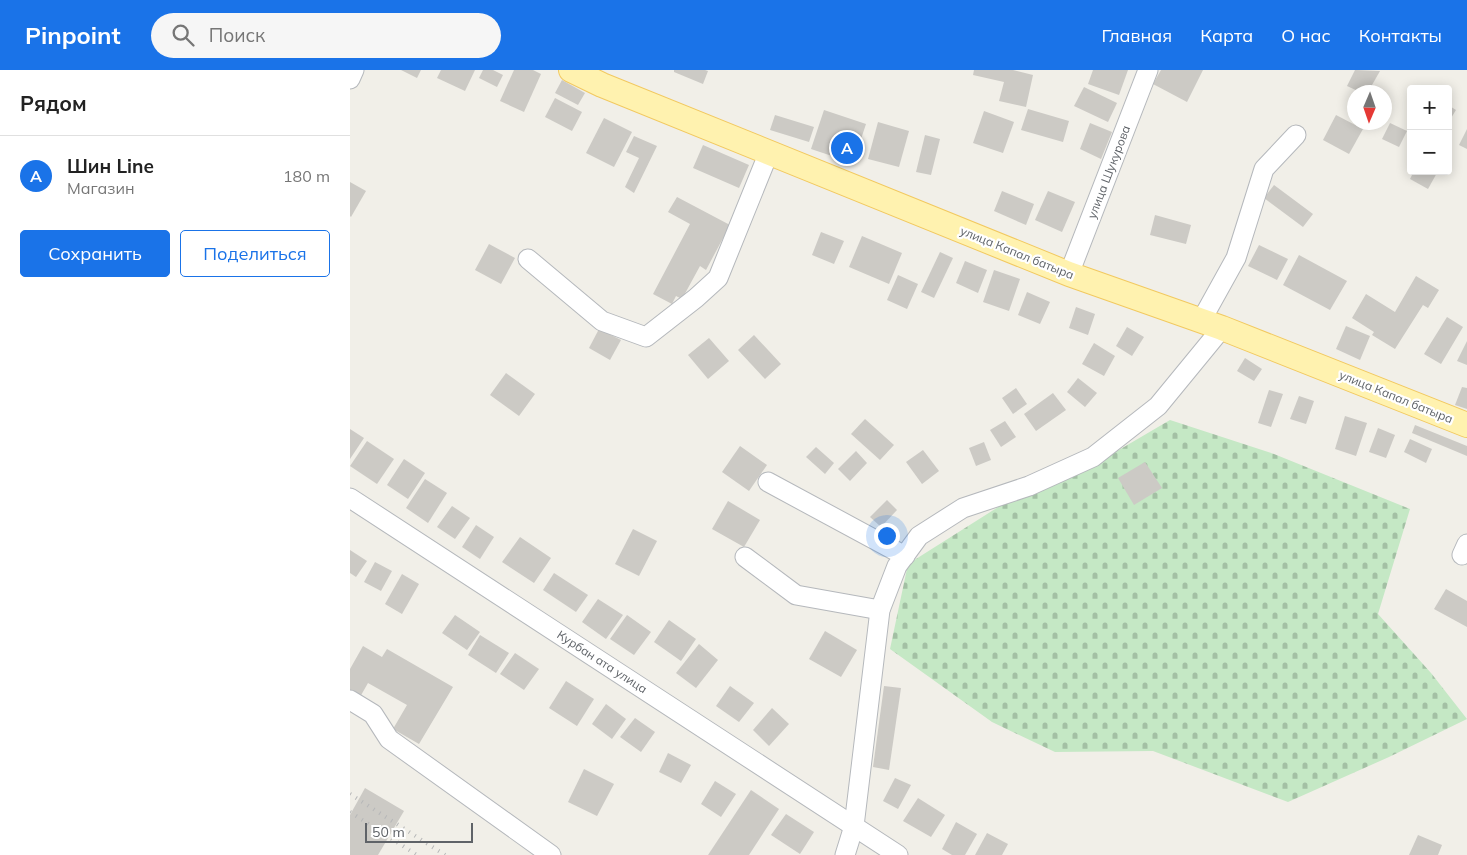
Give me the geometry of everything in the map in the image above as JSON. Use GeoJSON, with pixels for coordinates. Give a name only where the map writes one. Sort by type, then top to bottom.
{"type":"FeatureCollection","features":[{"type":"Feature","properties":{"kind":"main road","name":"улица Капал батыра"},"geometry":{"type":"LineString","coordinates":[[571,70],[1069,274],[1212,324],[1467,425]]}},
{"type":"Feature","properties":{"kind":"street"},"geometry":{"type":"LineString","coordinates":[[350,79],[354,70]]}},
{"type":"Feature","properties":{"kind":"street","name":"улица Шукурова"},"geometry":{"type":"LineString","coordinates":[[1069,274],[1148,70]]}},
{"type":"Feature","properties":{"kind":"street"},"geometry":{"type":"LineString","coordinates":[[845,855],[854,826],[880,610],[897,566],[919,536],[963,508],[1029,486],[1093,457],[1158,406],[1212,324],[1236,258],[1264,168],[1296,136]]}},
{"type":"Feature","properties":{"kind":"street"},"geometry":{"type":"LineString","coordinates":[[528,259],[602,322],[646,337],[696,298],[718,278],[769,152]]}},
{"type":"Feature","properties":{"kind":"street"},"geometry":{"type":"LineString","coordinates":[[768,482],[905,556]]}},
{"type":"Feature","properties":{"kind":"street","name":"Курбан ата улица"},"geometry":{"type":"LineString","coordinates":[[350,498],[898,855]]}},
{"type":"Feature","properties":{"kind":"street"},"geometry":{"type":"LineString","coordinates":[[745,557],[796,595],[880,610]]}},
{"type":"Feature","properties":{"kind":"street"},"geometry":{"type":"LineString","coordinates":[[350,700],[373,714],[389,739],[551,855]]}},
{"type":"Feature","properties":{"kind":"green space"},"geometry":{"type":"Polygon","coordinates":[[[1170,420],[1274,454],[1410,509],[1378,614],[1431,673],[1467,719],[1389,757],[1288,802],[1153,751],[1055,752],[992,722],[890,649],[908,564],[1003,504],[1112,454],[1170,420]]]}},
{"type":"Feature","properties":{"kind":"building"},"geometry":{"type":"Polygon","coordinates":[[[401,70],[421,70],[417,78],[401,70]]]}},
{"type":"Feature","properties":{"kind":"building"},"geometry":{"type":"Polygon","coordinates":[[[441,70],[475,70],[465,91],[437,78],[441,70]]]}},
{"type":"Feature","properties":{"kind":"building"},"geometry":{"type":"Polygon","coordinates":[[[483,70],[493,70],[503,75],[497,87],[479,78],[483,70]]]}},
{"type":"Feature","properties":{"kind":"building"},"geometry":{"type":"Polygon","coordinates":[[[514,70],[533,70],[541,74],[524,112],[500,101],[514,70]]]}},
{"type":"Feature","properties":{"kind":"building"},"geometry":{"type":"Polygon","coordinates":[[[674,70],[708,71],[703,84],[674,72],[674,70]]]}},
{"type":"Feature","properties":{"kind":"building"},"geometry":{"type":"Polygon","coordinates":[[[974,70],[1013,70],[1033,75],[1026,107],[999,101],[1004,82],[973,75],[974,70]]]}},
{"type":"Feature","properties":{"kind":"building"},"geometry":{"type":"Polygon","coordinates":[[[1093,70],[1128,70],[1119,95],[1088,84],[1093,70]]]}},
{"type":"Feature","properties":{"kind":"building"},"geometry":{"type":"Polygon","coordinates":[[[1161,70],[1203,70],[1187,102],[1153,84],[1161,70]]]}},
{"type":"Feature","properties":{"kind":"building"},"geometry":{"type":"Polygon","coordinates":[[[1355,70],[1380,71],[1372,85],[1348,85],[1355,70]]]}},
{"type":"Feature","properties":{"kind":"building"},"geometry":{"type":"Polygon","coordinates":[[[562,80],[585,93],[578,105],[555,93],[562,80]]]}},
{"type":"Feature","properties":{"kind":"building"},"geometry":{"type":"Polygon","coordinates":[[[1084,87],[1117,103],[1108,122],[1074,106],[1084,87]]]}},
{"type":"Feature","properties":{"kind":"building"},"geometry":{"type":"Polygon","coordinates":[[[555,98],[582,112],[572,131],[545,117],[555,98]]]}},
{"type":"Feature","properties":{"kind":"building"},"geometry":{"type":"Polygon","coordinates":[[[1452,108],[1456,110],[1452,116],[1452,108]]]}},
{"type":"Feature","properties":{"kind":"building"},"geometry":{"type":"Polygon","coordinates":[[[1028,109],[1069,121],[1063,142],[1021,130],[1028,109]]]}},
{"type":"Feature","properties":{"kind":"building"},"geometry":{"type":"Polygon","coordinates":[[[824,110],[866,124],[853,163],[811,149],[824,110]]]}},
{"type":"Feature","properties":{"kind":"building"},"geometry":{"type":"Polygon","coordinates":[[[984,111],[1014,122],[1003,153],[973,143],[984,111]]]}},
{"type":"Feature","properties":{"kind":"building"},"geometry":{"type":"Polygon","coordinates":[[[775,115],[814,127],[809,142],[770,130],[775,115]]]}},
{"type":"Feature","properties":{"kind":"building"},"geometry":{"type":"Polygon","coordinates":[[[1336,115],[1347,121],[1347,130],[1362,130],[1349,154],[1323,140],[1336,115]]]}},
{"type":"Feature","properties":{"kind":"building"},"geometry":{"type":"Polygon","coordinates":[[[604,118],[632,132],[614,167],[586,153],[604,118]]]}},
{"type":"Feature","properties":{"kind":"building"},"geometry":{"type":"Polygon","coordinates":[[[878,122],[909,131],[899,167],[868,159],[878,122]]]}},
{"type":"Feature","properties":{"kind":"building"},"geometry":{"type":"Polygon","coordinates":[[[1090,123],[1112,132],[1101,159],[1080,149],[1090,123]]]}},
{"type":"Feature","properties":{"kind":"building"},"geometry":{"type":"Polygon","coordinates":[[[1392,124],[1407,131],[1399,147],[1382,139],[1386,130],[1392,130],[1392,124]]]}},
{"type":"Feature","properties":{"kind":"building"},"geometry":{"type":"Polygon","coordinates":[[[1467,129],[1467,149],[1459,145],[1467,129]]]}},
{"type":"Feature","properties":{"kind":"building"},"geometry":{"type":"Polygon","coordinates":[[[925,135],[940,139],[931,175],[916,172],[925,135]]]}},
{"type":"Feature","properties":{"kind":"building"},"geometry":{"type":"Polygon","coordinates":[[[634,136],[657,146],[634,193],[625,187],[639,158],[626,152],[634,136]]]}},
{"type":"Feature","properties":{"kind":"building"},"geometry":{"type":"Polygon","coordinates":[[[703,145],[749,165],[739,188],[693,168],[703,145]]]}},
{"type":"Feature","properties":{"kind":"building"},"geometry":{"type":"Polygon","coordinates":[[[1412,175],[1436,175],[1428,189],[1410,179],[1412,175]]]}},
{"type":"Feature","properties":{"kind":"building"},"geometry":{"type":"Polygon","coordinates":[[[350,182],[366,191],[351,217],[350,216],[350,182]]]}},
{"type":"Feature","properties":{"kind":"building"},"geometry":{"type":"Polygon","coordinates":[[[1274,185],[1313,214],[1303,227],[1264,198],[1274,185]]]}},
{"type":"Feature","properties":{"kind":"building"},"geometry":{"type":"Polygon","coordinates":[[[1002,191],[1034,204],[1026,225],[994,211],[1002,191]]]}},
{"type":"Feature","properties":{"kind":"building"},"geometry":{"type":"Polygon","coordinates":[[[1048,191],[1075,202],[1062,232],[1035,220],[1048,191]]]}},
{"type":"Feature","properties":{"kind":"building"},"geometry":{"type":"Polygon","coordinates":[[[677,197],[730,225],[706,270],[700,266],[682,299],[676,296],[672,304],[653,294],[690,224],[668,212],[677,197]]]}},
{"type":"Feature","properties":{"kind":"building"},"geometry":{"type":"Polygon","coordinates":[[[1155,215],[1191,225],[1186,244],[1150,235],[1155,215]]]}},
{"type":"Feature","properties":{"kind":"building"},"geometry":{"type":"Polygon","coordinates":[[[821,232],[844,241],[834,264],[812,255],[821,232]]]}},
{"type":"Feature","properties":{"kind":"building"},"geometry":{"type":"Polygon","coordinates":[[[862,236],[902,253],[889,284],[849,267],[862,236]]]}},
{"type":"Feature","properties":{"kind":"building"},"geometry":{"type":"Polygon","coordinates":[[[489,244],[515,258],[501,284],[475,270],[489,244]]]}},
{"type":"Feature","properties":{"kind":"building"},"geometry":{"type":"Polygon","coordinates":[[[1259,245],[1288,259],[1277,280],[1248,266],[1259,245]]]}},
{"type":"Feature","properties":{"kind":"building"},"geometry":{"type":"Polygon","coordinates":[[[940,252],[953,258],[934,298],[921,292],[940,252]]]}},
{"type":"Feature","properties":{"kind":"building"},"geometry":{"type":"Polygon","coordinates":[[[1299,255],[1347,281],[1330,310],[1283,285],[1299,255]]]}},
{"type":"Feature","properties":{"kind":"building"},"geometry":{"type":"Polygon","coordinates":[[[965,261],[987,270],[978,293],[956,283],[965,261]]]}},
{"type":"Feature","properties":{"kind":"building"},"geometry":{"type":"Polygon","coordinates":[[[994,270],[1020,279],[1009,311],[983,302],[994,270]]]}},
{"type":"Feature","properties":{"kind":"building"},"geometry":{"type":"Polygon","coordinates":[[[898,275],[918,284],[907,309],[887,300],[898,275]]]}},
{"type":"Feature","properties":{"kind":"building"},"geometry":{"type":"Polygon","coordinates":[[[1416,276],[1439,290],[1428,308],[1423,305],[1395,349],[1372,335],[1374,332],[1352,318],[1366,294],[1395,312],[1416,276]]]}},
{"type":"Feature","properties":{"kind":"building"},"geometry":{"type":"Polygon","coordinates":[[[1027,292],[1050,302],[1040,324],[1018,315],[1027,292]]]}},
{"type":"Feature","properties":{"kind":"building"},"geometry":{"type":"Polygon","coordinates":[[[1076,307],[1095,314],[1088,335],[1069,328],[1076,307]]]}},
{"type":"Feature","properties":{"kind":"building"},"geometry":{"type":"Polygon","coordinates":[[[1447,317],[1463,327],[1441,364],[1424,354],[1447,317]]]}},
{"type":"Feature","properties":{"kind":"building"},"geometry":{"type":"Polygon","coordinates":[[[1346,326],[1370,336],[1360,360],[1336,349],[1346,326]]]}},
{"type":"Feature","properties":{"kind":"building"},"geometry":{"type":"Polygon","coordinates":[[[1127,327],[1144,337],[1132,356],[1116,346],[1127,327]]]}},
{"type":"Feature","properties":{"kind":"building"},"geometry":{"type":"Polygon","coordinates":[[[599,329],[621,340],[610,360],[589,348],[599,329]]]}},
{"type":"Feature","properties":{"kind":"building"},"geometry":{"type":"Polygon","coordinates":[[[754,335],[781,364],[765,379],[738,350],[754,335]]]}},
{"type":"Feature","properties":{"kind":"building"},"geometry":{"type":"Polygon","coordinates":[[[709,338],[729,361],[708,379],[688,355],[709,338]]]}},
{"type":"Feature","properties":{"kind":"building"},"geometry":{"type":"Polygon","coordinates":[[[1467,341],[1467,365],[1457,361],[1467,341]]]}},
{"type":"Feature","properties":{"kind":"building"},"geometry":{"type":"Polygon","coordinates":[[[1094,343],[1115,356],[1104,376],[1082,364],[1094,343]]]}},
{"type":"Feature","properties":{"kind":"building"},"geometry":{"type":"Polygon","coordinates":[[[1245,358],[1262,369],[1254,381],[1237,371],[1245,358]]]}},
{"type":"Feature","properties":{"kind":"building"},"geometry":{"type":"Polygon","coordinates":[[[506,373],[535,394],[519,416],[490,395],[506,373]]]}},
{"type":"Feature","properties":{"kind":"building"},"geometry":{"type":"Polygon","coordinates":[[[1078,378],[1097,393],[1085,407],[1067,392],[1078,378]]]}},
{"type":"Feature","properties":{"kind":"building"},"geometry":{"type":"Polygon","coordinates":[[[1462,387],[1467,388],[1467,409],[1455,405],[1462,387]]]}},
{"type":"Feature","properties":{"kind":"building"},"geometry":{"type":"Polygon","coordinates":[[[1016,388],[1027,404],[1013,414],[1002,398],[1016,388]]]}},
{"type":"Feature","properties":{"kind":"building"},"geometry":{"type":"Polygon","coordinates":[[[1269,390],[1283,394],[1271,427],[1258,423],[1269,390]]]}},
{"type":"Feature","properties":{"kind":"building"},"geometry":{"type":"Polygon","coordinates":[[[1053,393],[1066,410],[1036,431],[1024,414],[1053,393]]]}},
{"type":"Feature","properties":{"kind":"building"},"geometry":{"type":"Polygon","coordinates":[[[1299,396],[1314,401],[1306,424],[1290,419],[1299,396]]]}},
{"type":"Feature","properties":{"kind":"building"},"geometry":{"type":"Polygon","coordinates":[[[1345,416],[1367,423],[1356,456],[1335,449],[1345,416]]]}},
{"type":"Feature","properties":{"kind":"building"},"geometry":{"type":"Polygon","coordinates":[[[865,419],[894,445],[880,460],[851,434],[865,419]]]}},
{"type":"Feature","properties":{"kind":"building"},"geometry":{"type":"Polygon","coordinates":[[[1005,421],[1016,437],[1001,447],[990,430],[1005,421]]]}},
{"type":"Feature","properties":{"kind":"building"},"geometry":{"type":"Polygon","coordinates":[[[1415,425],[1467,446],[1467,456],[1412,433],[1415,425]]]}},
{"type":"Feature","properties":{"kind":"building"},"geometry":{"type":"Polygon","coordinates":[[[1378,428],[1395,435],[1386,458],[1369,452],[1378,428]]]}},
{"type":"Feature","properties":{"kind":"building"},"geometry":{"type":"Polygon","coordinates":[[[350,429],[364,438],[350,459],[350,429]]]}},
{"type":"Feature","properties":{"kind":"building"},"geometry":{"type":"Polygon","coordinates":[[[1410,439],[1432,449],[1426,463],[1404,452],[1410,439]]]}},
{"type":"Feature","properties":{"kind":"building"},"geometry":{"type":"Polygon","coordinates":[[[367,441],[394,459],[377,484],[350,466],[367,441]]]}},
{"type":"Feature","properties":{"kind":"building"},"geometry":{"type":"Polygon","coordinates":[[[984,442],[991,460],[976,466],[969,448],[984,442]]]}},
{"type":"Feature","properties":{"kind":"building"},"geometry":{"type":"Polygon","coordinates":[[[740,446],[767,465],[749,491],[722,472],[740,446]]]}},
{"type":"Feature","properties":{"kind":"building"},"geometry":{"type":"Polygon","coordinates":[[[816,447],[834,463],[825,474],[806,457],[816,447]]]}},
{"type":"Feature","properties":{"kind":"building"},"geometry":{"type":"Polygon","coordinates":[[[923,450],[939,471],[922,484],[906,462],[923,450]]]}},
{"type":"Feature","properties":{"kind":"building"},"geometry":{"type":"Polygon","coordinates":[[[856,451],[867,463],[850,481],[838,469],[856,451]]]}},
{"type":"Feature","properties":{"kind":"building"},"geometry":{"type":"Polygon","coordinates":[[[404,459],[425,473],[408,499],[387,485],[404,459]]]}},
{"type":"Feature","properties":{"kind":"building"},"geometry":{"type":"Polygon","coordinates":[[[1145,462],[1162,488],[1134,505],[1118,478],[1145,462]]]}},
{"type":"Feature","properties":{"kind":"building"},"geometry":{"type":"Polygon","coordinates":[[[425,479],[447,493],[428,523],[406,508],[425,479]]]}},
{"type":"Feature","properties":{"kind":"building"},"geometry":{"type":"Polygon","coordinates":[[[887,500],[897,510],[881,527],[870,517],[887,500]]]}},
{"type":"Feature","properties":{"kind":"building"},"geometry":{"type":"Polygon","coordinates":[[[728,501],[760,520],[744,547],[712,529],[728,501]]]}},
{"type":"Feature","properties":{"kind":"building"},"geometry":{"type":"Polygon","coordinates":[[[452,506],[470,518],[455,539],[437,527],[452,506]]]}},
{"type":"Feature","properties":{"kind":"building"},"geometry":{"type":"Polygon","coordinates":[[[476,525],[494,537],[480,559],[462,547],[476,525]]]}},
{"type":"Feature","properties":{"kind":"building"},"geometry":{"type":"Polygon","coordinates":[[[633,529],[657,541],[639,576],[615,564],[633,529]]]}},
{"type":"Feature","properties":{"kind":"building"},"geometry":{"type":"Polygon","coordinates":[[[520,537],[551,558],[534,583],[502,562],[520,537]]]}},
{"type":"Feature","properties":{"kind":"building"},"geometry":{"type":"Polygon","coordinates":[[[350,550],[367,561],[356,577],[350,573],[350,550]]]}},
{"type":"Feature","properties":{"kind":"building"},"geometry":{"type":"Polygon","coordinates":[[[375,562],[392,571],[381,591],[364,582],[375,562]]]}},
{"type":"Feature","properties":{"kind":"building"},"geometry":{"type":"Polygon","coordinates":[[[554,573],[588,595],[576,612],[543,590],[554,573]]]}},
{"type":"Feature","properties":{"kind":"building"},"geometry":{"type":"Polygon","coordinates":[[[402,574],[419,584],[402,614],[385,604],[402,574]]]}},
{"type":"Feature","properties":{"kind":"building"},"geometry":{"type":"Polygon","coordinates":[[[1446,589],[1467,601],[1467,627],[1434,609],[1446,589]]]}},
{"type":"Feature","properties":{"kind":"building"},"geometry":{"type":"Polygon","coordinates":[[[598,599],[623,615],[606,639],[582,622],[598,599]]]}},
{"type":"Feature","properties":{"kind":"building"},"geometry":{"type":"Polygon","coordinates":[[[455,615],[480,632],[467,650],[442,633],[455,615]]]}},
{"type":"Feature","properties":{"kind":"building"},"geometry":{"type":"Polygon","coordinates":[[[627,615],[651,632],[634,655],[610,639],[627,615]]]}},
{"type":"Feature","properties":{"kind":"building"},"geometry":{"type":"Polygon","coordinates":[[[669,620],[696,639],[681,661],[654,642],[669,620]]]}},
{"type":"Feature","properties":{"kind":"building"},"geometry":{"type":"Polygon","coordinates":[[[825,631],[857,650],[841,677],[809,659],[825,631]]]}},
{"type":"Feature","properties":{"kind":"building"},"geometry":{"type":"Polygon","coordinates":[[[480,635],[509,653],[496,673],[468,655],[480,635]]]}},
{"type":"Feature","properties":{"kind":"building"},"geometry":{"type":"Polygon","coordinates":[[[699,644],[718,660],[696,688],[676,673],[699,644]]]}},
{"type":"Feature","properties":{"kind":"building"},"geometry":{"type":"Polygon","coordinates":[[[363,646],[382,657],[387,649],[453,687],[419,744],[393,729],[407,705],[368,683],[360,697],[350,691],[350,669],[363,646]]]}},
{"type":"Feature","properties":{"kind":"building"},"geometry":{"type":"Polygon","coordinates":[[[515,653],[539,669],[524,690],[500,674],[515,653]]]}},
{"type":"Feature","properties":{"kind":"building"},"geometry":{"type":"Polygon","coordinates":[[[566,681],[594,699],[577,726],[549,708],[566,681]]]}},
{"type":"Feature","properties":{"kind":"building"},"geometry":{"type":"Polygon","coordinates":[[[730,686],[754,703],[739,722],[716,706],[730,686]]]}},
{"type":"Feature","properties":{"kind":"building"},"geometry":{"type":"Polygon","coordinates":[[[884,686],[901,688],[889,770],[873,767],[884,686]]]}},
{"type":"Feature","properties":{"kind":"building"},"geometry":{"type":"Polygon","coordinates":[[[606,704],[626,719],[612,739],[592,724],[606,704]]]}},
{"type":"Feature","properties":{"kind":"building"},"geometry":{"type":"Polygon","coordinates":[[[772,708],[789,724],[769,746],[753,730],[772,708]]]}},
{"type":"Feature","properties":{"kind":"building"},"geometry":{"type":"Polygon","coordinates":[[[635,718],[655,732],[641,752],[620,737],[635,718]]]}},
{"type":"Feature","properties":{"kind":"building"},"geometry":{"type":"Polygon","coordinates":[[[668,753],[691,765],[681,783],[659,772],[668,753]]]}},
{"type":"Feature","properties":{"kind":"building"},"geometry":{"type":"Polygon","coordinates":[[[584,769],[614,784],[597,816],[568,802],[584,769]]]}},
{"type":"Feature","properties":{"kind":"building"},"geometry":{"type":"Polygon","coordinates":[[[895,778],[911,785],[898,809],[883,801],[895,778]]]}},
{"type":"Feature","properties":{"kind":"building"},"geometry":{"type":"Polygon","coordinates":[[[715,781],[736,794],[721,817],[701,804],[715,781]]]}},
{"type":"Feature","properties":{"kind":"building"},"geometry":{"type":"Polygon","coordinates":[[[365,788],[404,811],[378,855],[350,855],[350,815],[365,788]]]}},
{"type":"Feature","properties":{"kind":"building"},"geometry":{"type":"Polygon","coordinates":[[[751,790],[779,809],[749,855],[708,855],[751,790]]]}},
{"type":"Feature","properties":{"kind":"building"},"geometry":{"type":"Polygon","coordinates":[[[918,798],[945,815],[931,837],[903,821],[918,798]]]}},
{"type":"Feature","properties":{"kind":"building"},"geometry":{"type":"Polygon","coordinates":[[[786,814],[814,832],[800,854],[771,835],[786,814]]]}},
{"type":"Feature","properties":{"kind":"building"},"geometry":{"type":"Polygon","coordinates":[[[956,822],[977,834],[965,855],[952,855],[942,849],[956,822]]]}},
{"type":"Feature","properties":{"kind":"building"},"geometry":{"type":"Polygon","coordinates":[[[987,833],[1008,844],[1002,855],[975,855],[987,833]]]}},
{"type":"Feature","properties":{"kind":"building"},"geometry":{"type":"Polygon","coordinates":[[[1418,835],[1442,845],[1438,855],[1409,855],[1418,835]]]}},
{"type":"Feature","properties":{"kind":"railway"},"geometry":{"type":"LineString","coordinates":[[350,794],[445,855]]}},
{"type":"Feature","properties":{"kind":"railway"},"geometry":{"type":"LineString","coordinates":[[350,812],[417,855]]}},
{"type":"Feature","properties":{"kind":"place","name":"Шин Line"},"geometry":{"type":"Point","coordinates":[847,148]}}]}
